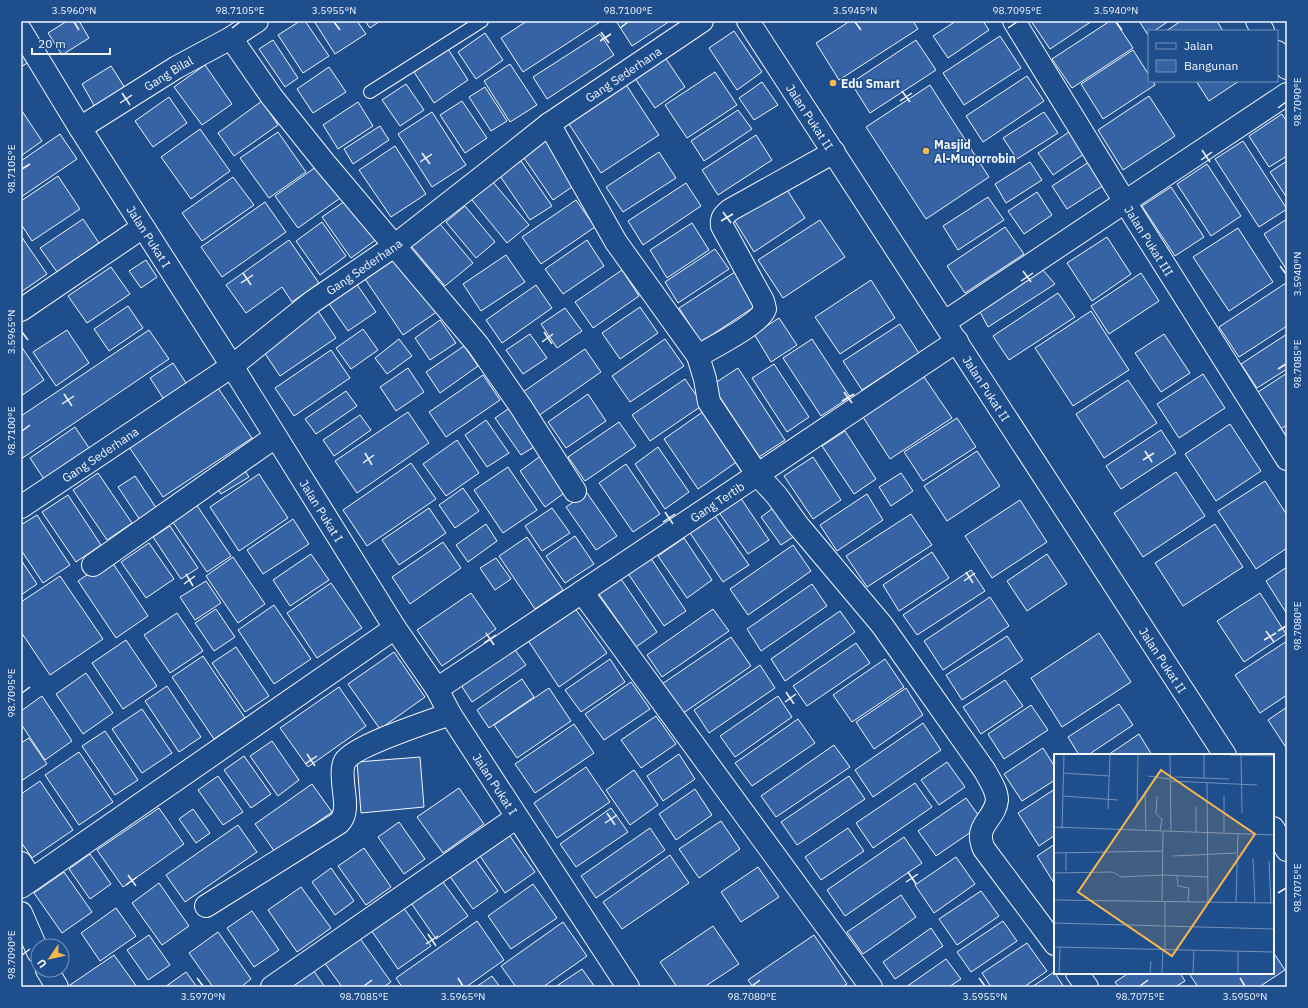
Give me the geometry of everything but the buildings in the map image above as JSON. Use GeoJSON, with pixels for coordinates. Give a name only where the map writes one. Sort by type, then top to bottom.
{"type":"FeatureCollection","features":[{"type":"Feature","properties":{"kind":"street","name":"Gang Bilal"},"geometry":{"type":"LineString","coordinates":[[80,128],[177,67],[231,38],[257,21]]}},
{"type":"Feature","properties":{"kind":"street","name":"Gang Sederhana"},"geometry":{"type":"LineString","coordinates":[[21,507],[232,366],[312,302],[394,246],[548,124],[702,21]]}},
{"type":"Feature","properties":{"kind":"street","name":"Jalan Pukat II"},"geometry":{"type":"LineString","coordinates":[[748,21],[1225,754]]}},
{"type":"Feature","properties":{"kind":"street","name":"Jalan Pukat III"},"geometry":{"type":"LineString","coordinates":[[1014,21],[1125,202],[1287,459]]}},
{"type":"Feature","properties":{"kind":"street"},"geometry":{"type":"LineString","coordinates":[[1257,21],[1262,30]]}},
{"type":"Feature","properties":{"kind":"street","name":"Jalan Pukat I"},"geometry":{"type":"LineString","coordinates":[[21,31],[80,128],[232,366],[395,628],[437,689],[450,714],[628,987]]}},
{"type":"Feature","properties":{"kind":"street"},"geometry":{"type":"LineString","coordinates":[[231,38],[272,97],[324,162],[478,344],[575,491]]}},
{"type":"Feature","properties":{"kind":"street"},"geometry":{"type":"LineString","coordinates":[[1278,54],[1287,68]]}},
{"type":"Feature","properties":{"kind":"street"},"geometry":{"type":"LineString","coordinates":[[944,322],[1287,94]]}},
{"type":"Feature","properties":{"kind":"street"},"geometry":{"type":"LineString","coordinates":[[548,124],[616,242],[698,356],[705,379],[709,402],[757,474],[777,496],[797,524],[882,625],[985,771],[996,792],[997,800],[981,832],[981,842],[984,849],[1054,943]]}},
{"type":"Feature","properties":{"kind":"street"},"geometry":{"type":"LineString","coordinates":[[698,356],[751,324],[763,314],[765,309],[722,226],[721,222],[724,215],[737,206],[834,152]]}},
{"type":"Feature","properties":{"kind":"street"},"geometry":{"type":"LineString","coordinates":[[21,310],[143,227]]}},
{"type":"Feature","properties":{"kind":"street","name":"Gang Tertib"},"geometry":{"type":"LineString","coordinates":[[437,689],[957,341]]}},
{"type":"Feature","properties":{"kind":"street"},"geometry":{"type":"LineString","coordinates":[[93,565],[276,437]]}},
{"type":"Feature","properties":{"kind":"street"},"geometry":{"type":"LineString","coordinates":[[582,592],[871,987]]}},
{"type":"Feature","properties":{"kind":"street"},"geometry":{"type":"LineString","coordinates":[[24,876],[395,628]]}},
{"type":"Feature","properties":{"kind":"street"},"geometry":{"type":"LineString","coordinates":[[206,906],[340,823],[346,812],[342,772],[343,765],[345,760],[350,755],[378,741],[450,714]]}},
{"type":"Feature","properties":{"kind":"street"},"geometry":{"type":"LineString","coordinates":[[272,987],[517,817]]}},
{"type":"Feature","properties":{"kind":"street"},"geometry":{"type":"LineString","coordinates":[[1274,830],[1287,850]]}},
{"type":"Feature","properties":{"kind":"street"},"geometry":{"type":"LineString","coordinates":[[21,913],[32,938]]}},
{"type":"Feature","properties":{"kind":"street"},"geometry":{"type":"LineString","coordinates":[[1077,974],[1087,987]]}},
{"type":"Feature","properties":{"kind":"street"},"geometry":{"type":"LineString","coordinates":[[52,978],[57,987]]}},
{"type":"Feature","properties":{"kind":"lane"},"geometry":{"type":"LineString","coordinates":[[370,92],[482,21]]}},
{"type":"Feature","properties":{"kind":"place","name":"Edu Smart"},"geometry":{"type":"Point","coordinates":[833,83]}},
{"type":"Feature","properties":{"kind":"place","name":"Masjid Al-Muqorrobin"},"geometry":{"type":"Point","coordinates":[926,151]}}]}
